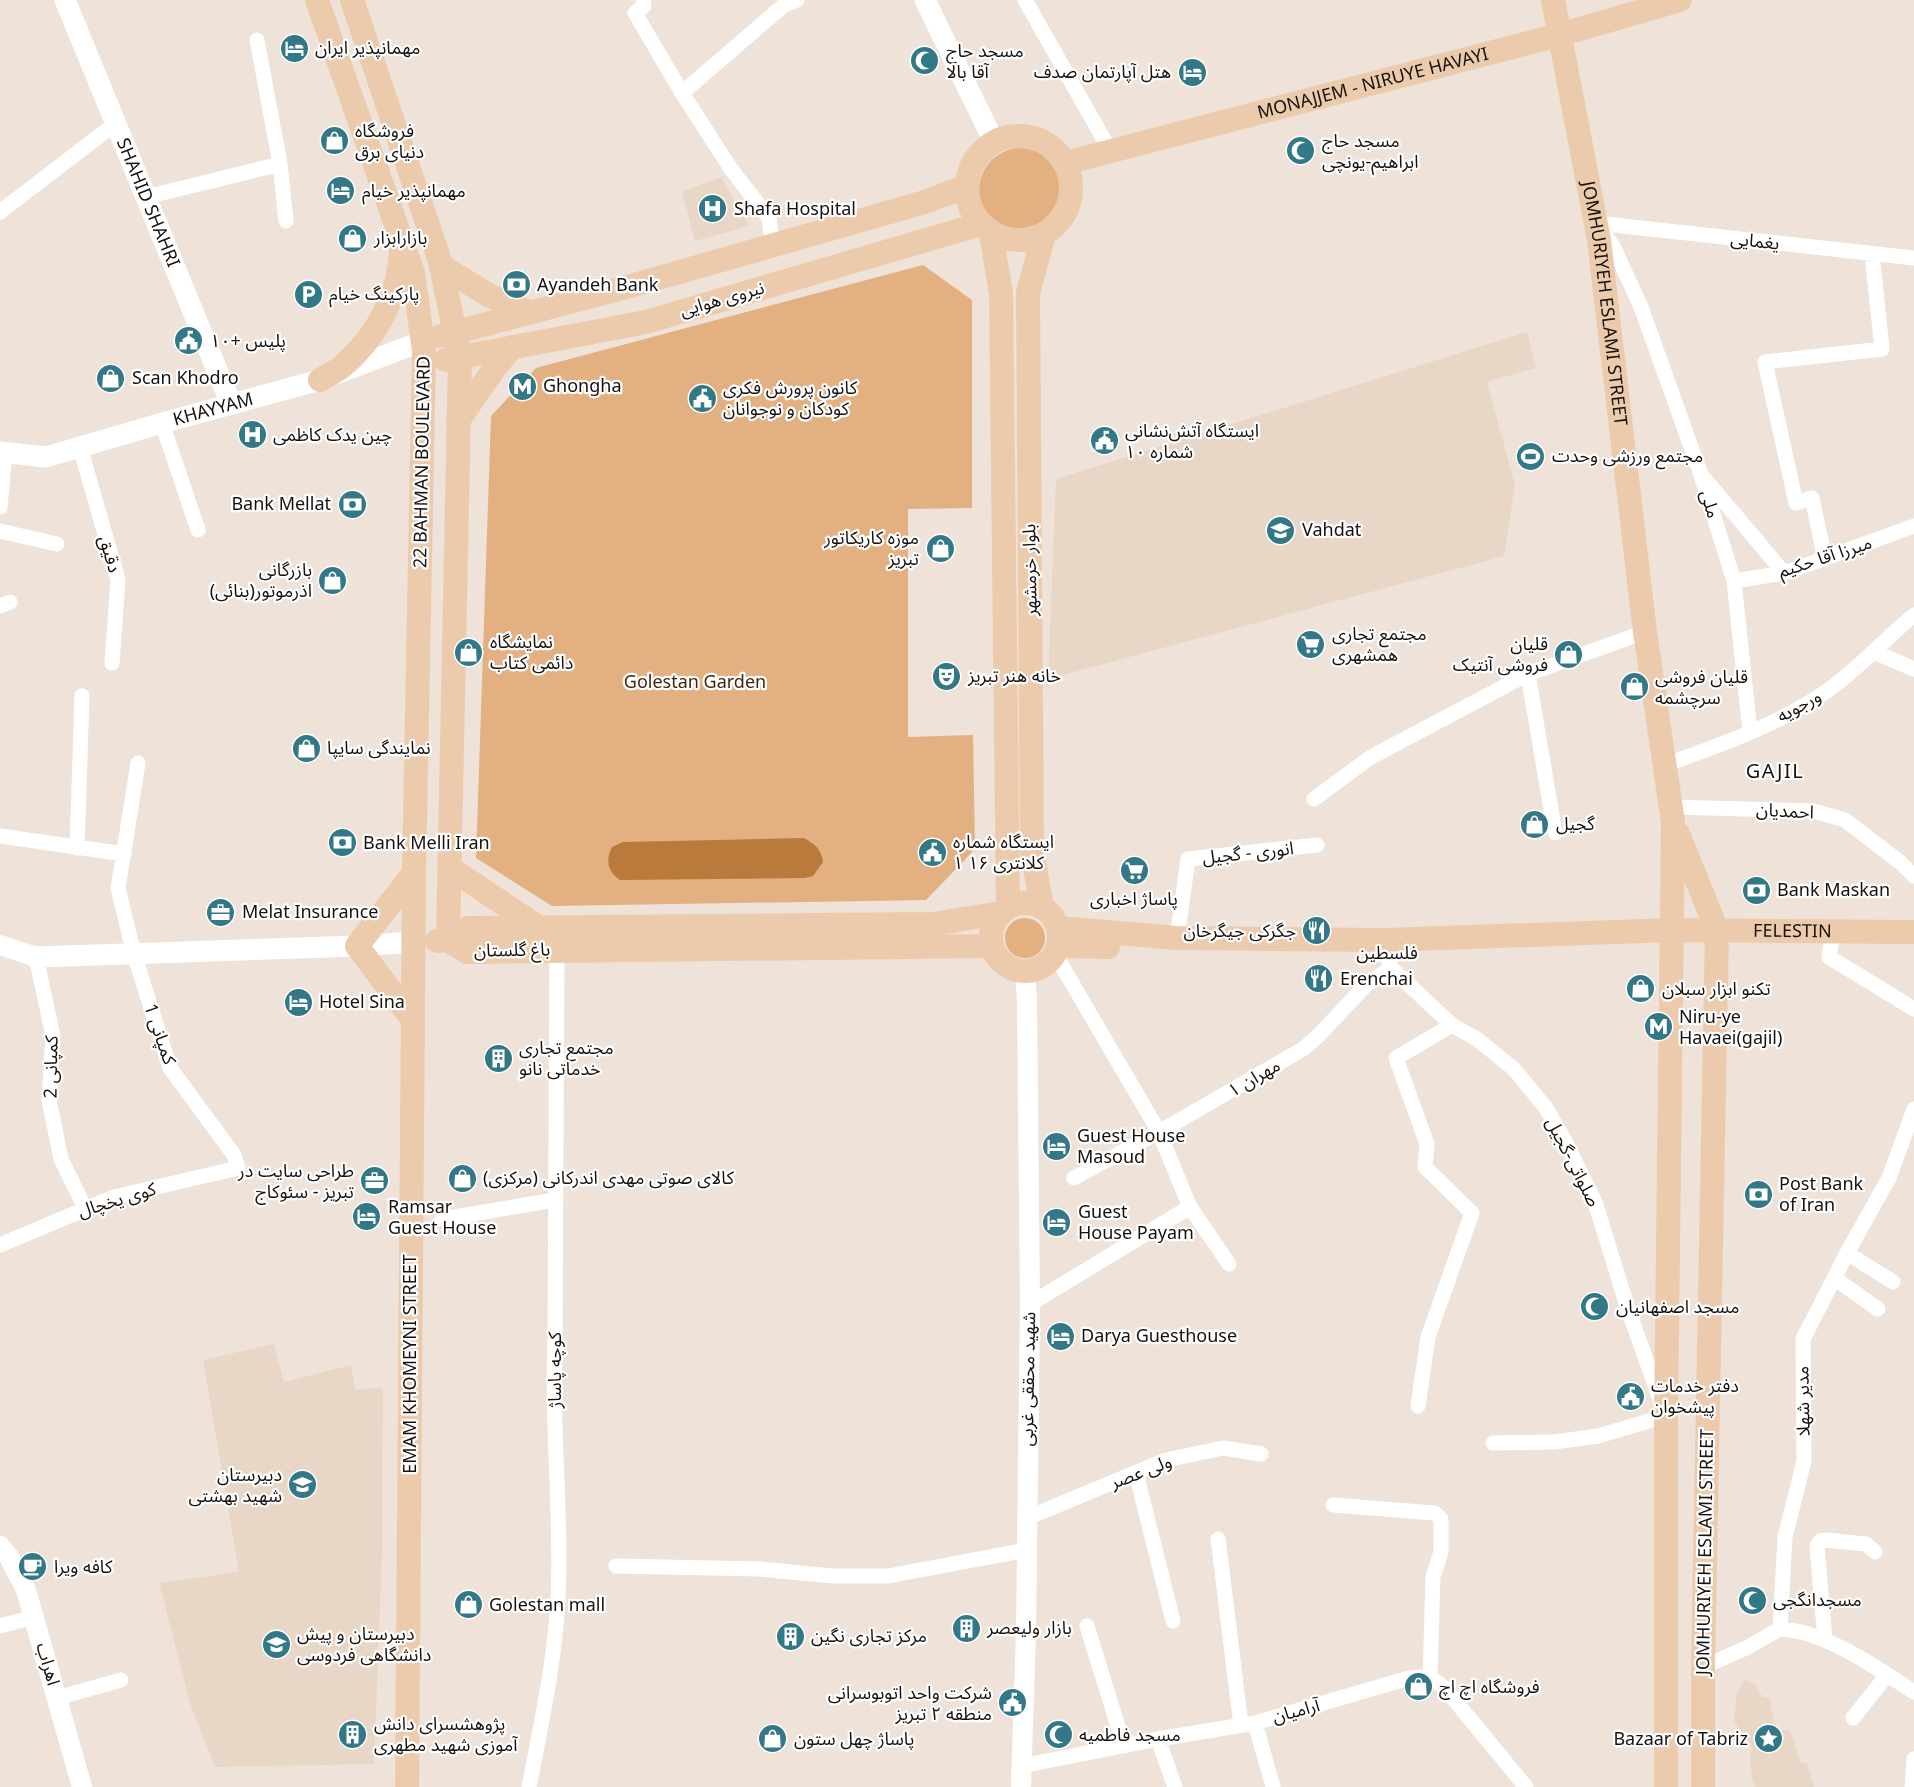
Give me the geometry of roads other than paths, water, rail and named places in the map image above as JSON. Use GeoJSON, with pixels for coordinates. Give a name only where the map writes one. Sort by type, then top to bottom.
{"type":"FeatureCollection","features":[{"type":"Feature","properties":{"kind":"main road","name":"SHAHID SHAHRI"},"geometry":{"type":"LineString","coordinates":[[65,0],[231,404]]}},
{"type":"Feature","properties":{"kind":"main road","name":"22 BAHMAN BOULEVARD"},"geometry":{"type":"LineString","coordinates":[[317,0],[413,273],[423,352],[413,942]]}},
{"type":"Feature","properties":{"kind":"main road"},"geometry":{"type":"LineString","coordinates":[[352,0],[441,266],[455,331]]}},
{"type":"Feature","properties":{"kind":"main road"},"geometry":{"type":"LineString","coordinates":[[925,0],[994,142]]}},
{"type":"Feature","properties":{"kind":"main road","name":"JOMHURIYEH ESLAMI STREET"},"geometry":{"type":"LineString","coordinates":[[1553,0],[1596,223],[1644,632],[1672,815],[1666,1416],[1666,1787]]}},
{"type":"Feature","properties":{"kind":"main road","name":"MONAJJEM - NIRUYE HAVAYI"},"geometry":{"type":"LineString","coordinates":[[1065,163],[1559,35],[1680,0]]}},
{"type":"Feature","properties":{"kind":"main road"},"geometry":{"type":"LineString","coordinates":[[1007,137],[1034,138],[1047,143],[1065,163],[1070,176],[1069,203],[1059,221],[1044,234],[1017,241],[1004,238],[986,228],[973,213],[968,200],[969,173],[974,160],[994,142],[1007,137]]}},
{"type":"Feature","properties":{"kind":"main road"},"geometry":{"type":"LineString","coordinates":[[423,352],[455,331],[634,285],[925,202],[967,186]]}},
{"type":"Feature","properties":{"kind":"main road","name":"بلوار خرمشهر"},"geometry":{"type":"LineString","coordinates":[[986,228],[1001,292],[1005,641],[1004,910]]}},
{"type":"Feature","properties":{"kind":"main road","name":"نیروی هوایی"},"geometry":{"type":"LineString","coordinates":[[423,352],[460,357],[646,322],[986,228]]}},
{"type":"Feature","properties":{"kind":"main road","name":"بلوار خرمشهر"},"geometry":{"type":"LineString","coordinates":[[1042,907],[1032,851],[1028,293],[1044,234]]}},
{"type":"Feature","properties":{"kind":"main road"},"geometry":{"type":"LineString","coordinates":[[320,380],[344,365],[375,331],[383,317],[398,274],[401,239]]}},
{"type":"Feature","properties":{"kind":"main road"},"geometry":{"type":"LineString","coordinates":[[441,266],[490,296],[529,312]]}},
{"type":"Feature","properties":{"kind":"main road","name":"22 BAHMAN BOULEVARD"},"geometry":{"type":"LineString","coordinates":[[448,940],[460,357],[455,331]]}},
{"type":"Feature","properties":{"kind":"main road"},"geometry":{"type":"LineString","coordinates":[[458,421],[512,347]]}},
{"type":"Feature","properties":{"kind":"main road","name":"KHAYYAM"},"geometry":{"type":"LineString","coordinates":[[2,452],[46,457],[423,352]]}},
{"type":"Feature","properties":{"kind":"main road"},"geometry":{"type":"LineString","coordinates":[[1005,641],[1030,641]]}},
{"type":"Feature","properties":{"kind":"main road","name":"JOMHURIYEH ESLAMI STREET"},"geometry":{"type":"LineString","coordinates":[[1672,815],[1716,938],[1702,1667],[1704,1787]]}},
{"type":"Feature","properties":{"kind":"main road"},"geometry":{"type":"LineString","coordinates":[[450,868],[541,929]]}},
{"type":"Feature","properties":{"kind":"main road"},"geometry":{"type":"LineString","coordinates":[[357,946],[414,873]]}},
{"type":"Feature","properties":{"kind":"main road"},"geometry":{"type":"LineString","coordinates":[[1025,903],[1042,907],[1049,913],[1057,943],[1043,967],[1025,972],[1008,967],[995,955],[992,946],[992,928],[1004,910],[1025,903]]}},
{"type":"Feature","properties":{"kind":"main road","name":"باغ گلستان"},"geometry":{"type":"LineString","coordinates":[[992,946],[467,952],[448,940],[467,928],[933,924],[1004,910]]}},
{"type":"Feature","properties":{"kind":"main road","name":"FELESTIN"},"geometry":{"type":"LineString","coordinates":[[1672,937],[1716,938],[1833,931],[1914,932]]}},
{"type":"Feature","properties":{"kind":"main road","name":"فلسطین"},"geometry":{"type":"LineString","coordinates":[[1057,943],[1388,954],[1672,937]]}},
{"type":"Feature","properties":{"kind":"main road","name":"فلسطین"},"geometry":{"type":"LineString","coordinates":[[1057,943],[1177,938],[1388,954]]}},
{"type":"Feature","properties":{"kind":"main road"},"geometry":{"type":"LineString","coordinates":[[36,957],[357,946],[448,940]]}},
{"type":"Feature","properties":{"kind":"main road","name":"EMAM KHOMEYNI STREET"},"geometry":{"type":"LineString","coordinates":[[407,1787],[413,942]]}},
{"type":"Feature","properties":{"kind":"main road"},"geometry":{"type":"LineString","coordinates":[[357,946],[412,1020]]}},
{"type":"Feature","properties":{"kind":"main road"},"geometry":{"type":"LineString","coordinates":[[1665,1670],[1702,1667]]}},
{"type":"Feature","properties":{"kind":"street"},"geometry":{"type":"LineString","coordinates":[[643,0],[644,6],[635,13],[682,93],[731,169],[769,218],[772,244]]}},
{"type":"Feature","properties":{"kind":"street"},"geometry":{"type":"LineString","coordinates":[[682,93],[784,5],[797,0]]}},
{"type":"Feature","properties":{"kind":"street"},"geometry":{"type":"LineString","coordinates":[[1024,0],[1111,152]]}},
{"type":"Feature","properties":{"kind":"street"},"geometry":{"type":"LineString","coordinates":[[257,40],[280,164],[286,222]]}},
{"type":"Feature","properties":{"kind":"street"},"geometry":{"type":"LineString","coordinates":[[0,212],[116,123]]}},
{"type":"Feature","properties":{"kind":"street"},"geometry":{"type":"LineString","coordinates":[[146,197],[280,164]]}},
{"type":"Feature","properties":{"kind":"street","name":"یغمایی"},"geometry":{"type":"LineString","coordinates":[[1596,223],[1914,258]]}},
{"type":"Feature","properties":{"kind":"street","name":"ملی"},"geometry":{"type":"LineString","coordinates":[[1596,223],[1613,246],[1641,307],[1700,472],[1734,581],[1750,732]]}},
{"type":"Feature","properties":{"kind":"street"},"geometry":{"type":"LineString","coordinates":[[1825,559],[1812,498],[1796,503],[1765,362],[1882,349],[1872,254]]}},
{"type":"Feature","properties":{"kind":"street"},"geometry":{"type":"LineString","coordinates":[[162,423],[198,530]]}},
{"type":"Feature","properties":{"kind":"street","name":"دقیق"},"geometry":{"type":"LineString","coordinates":[[80,447],[118,580],[112,663]]}},
{"type":"Feature","properties":{"kind":"street"},"geometry":{"type":"LineString","coordinates":[[0,507],[2,452]]}},
{"type":"Feature","properties":{"kind":"street"},"geometry":{"type":"LineString","coordinates":[[1700,472],[1784,573]]}},
{"type":"Feature","properties":{"kind":"street","name":"میرزا آقا حکیم"},"geometry":{"type":"LineString","coordinates":[[1734,581],[1784,573],[1914,526]]}},
{"type":"Feature","properties":{"kind":"street"},"geometry":{"type":"LineString","coordinates":[[0,531],[57,544]]}},
{"type":"Feature","properties":{"kind":"street","name":"ورجویه"},"geometry":{"type":"LineString","coordinates":[[1664,765],[1703,752],[1796,710],[1828,690],[1914,615]]}},
{"type":"Feature","properties":{"kind":"street"},"geometry":{"type":"LineString","coordinates":[[1314,799],[1371,757],[1528,674],[1644,632]]}},
{"type":"Feature","properties":{"kind":"street"},"geometry":{"type":"LineString","coordinates":[[1874,652],[1914,669]]}},
{"type":"Feature","properties":{"kind":"street"},"geometry":{"type":"LineString","coordinates":[[1528,674],[1555,832]]}},
{"type":"Feature","properties":{"kind":"street"},"geometry":{"type":"LineString","coordinates":[[77,848],[82,696]]}},
{"type":"Feature","properties":{"kind":"street","name":"کمپانی 1"},"geometry":{"type":"LineString","coordinates":[[138,763],[118,888],[134,954],[170,1068],[234,1155],[238,1168]]}},
{"type":"Feature","properties":{"kind":"street","name":"احمدیان"},"geometry":{"type":"LineString","coordinates":[[1672,815],[1814,811],[1845,820],[1901,863],[1914,876]]}},
{"type":"Feature","properties":{"kind":"street"},"geometry":{"type":"LineString","coordinates":[[0,836],[124,854]]}},
{"type":"Feature","properties":{"kind":"street","name":"انوری - گجیل"},"geometry":{"type":"LineString","coordinates":[[1177,938],[1188,859],[1317,845]]}},
{"type":"Feature","properties":{"kind":"street"},"geometry":{"type":"LineString","coordinates":[[1833,931],[1830,957],[1914,1009]]}},
{"type":"Feature","properties":{"kind":"street"},"geometry":{"type":"LineString","coordinates":[[1057,943],[1159,1132],[1191,1208],[1229,1264]]}},
{"type":"Feature","properties":{"kind":"street"},"geometry":{"type":"LineString","coordinates":[[0,945],[36,957]]}},
{"type":"Feature","properties":{"kind":"street","name":"کوچه پاساژ"},"geometry":{"type":"LineString","coordinates":[[529,1787],[550,1668],[558,1600],[560,1525],[553,1383],[557,950]]}},
{"type":"Feature","properties":{"kind":"street","name":"صلواتی-گجیل"},"geometry":{"type":"LineString","coordinates":[[1388,954],[1452,1025],[1476,1039],[1514,1069],[1546,1108],[1595,1202],[1628,1309],[1666,1416]]}},
{"type":"Feature","properties":{"kind":"street","name":"مهران ۱"},"geometry":{"type":"LineString","coordinates":[[1074,1178],[1303,1049],[1366,985],[1388,954]]}},
{"type":"Feature","properties":{"kind":"street"},"geometry":{"type":"LineString","coordinates":[[0,959],[36,957]]}},
{"type":"Feature","properties":{"kind":"street","name":"کمپانی 2"},"geometry":{"type":"LineString","coordinates":[[36,957],[53,1036],[49,1100],[61,1160],[85,1208]]}},
{"type":"Feature","properties":{"kind":"street","name":"شهید محققی غربی"},"geometry":{"type":"LineString","coordinates":[[1021,1787],[1026,1631],[1030,1304],[1025,972]]}},
{"type":"Feature","properties":{"kind":"street"},"geometry":{"type":"LineString","coordinates":[[1418,1406],[1428,1337],[1473,1213],[1425,1167],[1427,1144],[1396,1058],[1452,1025]]}},
{"type":"Feature","properties":{"kind":"street","name":"مدیر شهلا"},"geometry":{"type":"LineString","coordinates":[[1780,1629],[1785,1537],[1804,1461],[1803,1339],[1889,1178],[1914,1109]]}},
{"type":"Feature","properties":{"kind":"street","name":"کوی یخچال"},"geometry":{"type":"LineString","coordinates":[[0,1245],[114,1197],[238,1168]]}},
{"type":"Feature","properties":{"kind":"street"},"geometry":{"type":"LineString","coordinates":[[442,1219],[555,1200]]}},
{"type":"Feature","properties":{"kind":"street"},"geometry":{"type":"LineString","coordinates":[[1030,1304],[1191,1208]]}},
{"type":"Feature","properties":{"kind":"street"},"geometry":{"type":"LineString","coordinates":[[1847,1253],[1893,1282]]}},
{"type":"Feature","properties":{"kind":"street"},"geometry":{"type":"LineString","coordinates":[[1834,1278],[1878,1309]]}},
{"type":"Feature","properties":{"kind":"street"},"geometry":{"type":"LineString","coordinates":[[1493,1443],[1554,1442],[1598,1437],[1666,1416]]}},
{"type":"Feature","properties":{"kind":"street","name":"ولی عصر"},"geometry":{"type":"LineString","coordinates":[[1027,1518],[1166,1460],[1222,1449],[1261,1454]]}},
{"type":"Feature","properties":{"kind":"street"},"geometry":{"type":"LineString","coordinates":[[1136,1473],[1173,1621]]}},
{"type":"Feature","properties":{"kind":"street"},"geometry":{"type":"LineString","coordinates":[[1333,1505],[1435,1513],[1441,1519],[1441,1552],[1433,1577],[1430,1678],[1447,1691],[1522,1786]]}},
{"type":"Feature","properties":{"kind":"street"},"geometry":{"type":"LineString","coordinates":[[1218,1539],[1248,1724],[1273,1787]]}},
{"type":"Feature","properties":{"kind":"street"},"geometry":{"type":"LineString","coordinates":[[1826,1640],[1817,1546],[1820,1541],[1825,1540],[1866,1544],[1875,1552]]}},
{"type":"Feature","properties":{"kind":"street","name":"اهراب"},"geometry":{"type":"LineString","coordinates":[[0,1546],[27,1590],[82,1787]]}},
{"type":"Feature","properties":{"kind":"street"},"geometry":{"type":"LineString","coordinates":[[616,1566],[760,1569],[833,1576],[888,1576],[1026,1550]]}},
{"type":"Feature","properties":{"kind":"street"},"geometry":{"type":"LineString","coordinates":[[0,1626],[34,1617]]}},
{"type":"Feature","properties":{"kind":"street"},"geometry":{"type":"LineString","coordinates":[[1087,1626],[1124,1746]]}},
{"type":"Feature","properties":{"kind":"street"},"geometry":{"type":"LineString","coordinates":[[1702,1667],[1746,1648],[1780,1629],[1796,1629],[1826,1640],[1914,1692]]}},
{"type":"Feature","properties":{"kind":"street"},"geometry":{"type":"LineString","coordinates":[[1853,1718],[1887,1674]]}},
{"type":"Feature","properties":{"kind":"street","name":"آرامیان"},"geometry":{"type":"LineString","coordinates":[[1021,1766],[1248,1724],[1409,1678],[1430,1678]]}},
{"type":"Feature","properties":{"kind":"street"},"geometry":{"type":"LineString","coordinates":[[57,1698],[121,1680]]}},
{"type":"Feature","properties":{"kind":"street"},"geometry":{"type":"LineString","coordinates":[[1158,1739],[1175,1787]]}},
{"type":"Feature","properties":{"kind":"street"},"geometry":{"type":"LineString","coordinates":[[1912,1787],[1914,1759]]}},
{"type":"Feature","properties":{"kind":"place","name":"مهمانپذیر ایران"},"geometry":{"type":"Point","coordinates":[294,48]}},
{"type":"Feature","properties":{"kind":"place","name":"مسجد حاج آقا بالا"},"geometry":{"type":"Point","coordinates":[925,61]}},
{"type":"Feature","properties":{"kind":"place","name":"هتل آپارتمان صدف"},"geometry":{"type":"Point","coordinates":[1192,72]}},
{"type":"Feature","properties":{"kind":"place","name":"فروشگاه دنیای برق"},"geometry":{"type":"Point","coordinates":[334,141]}},
{"type":"Feature","properties":{"kind":"place","name":"مسجد حاج ابراهیم-یونچی"},"geometry":{"type":"Point","coordinates":[1301,151]}},
{"type":"Feature","properties":{"kind":"place","name":"مهمانپذیر خیام"},"geometry":{"type":"Point","coordinates":[341,191]}},
{"type":"Feature","properties":{"kind":"place","name":"Shafa Hospital"},"geometry":{"type":"Point","coordinates":[713,209]}},
{"type":"Feature","properties":{"kind":"place","name":"بازارابزار"},"geometry":{"type":"Point","coordinates":[353,238]}},
{"type":"Feature","properties":{"kind":"place","name":"Ayandeh Bank"},"geometry":{"type":"Point","coordinates":[516,285]}},
{"type":"Feature","properties":{"kind":"place","name":"پارکینگ خیام"},"geometry":{"type":"Point","coordinates":[308,294]}},
{"type":"Feature","properties":{"kind":"place","name":"پلیس +۱۰"},"geometry":{"type":"Point","coordinates":[189,341]}},
{"type":"Feature","properties":{"kind":"place","name":"Scan Khodro"},"geometry":{"type":"Point","coordinates":[111,378]}},
{"type":"Feature","properties":{"kind":"place","name":"Ghongha"},"geometry":{"type":"Point","coordinates":[522,386]}},
{"type":"Feature","properties":{"kind":"place","name":"کانون پرورش فکری کودکان و نوجوانان"},"geometry":{"type":"Point","coordinates":[702,398]}},
{"type":"Feature","properties":{"kind":"place","name":"چین یدک کاظمی"},"geometry":{"type":"Point","coordinates":[252,435]}},
{"type":"Feature","properties":{"kind":"place","name":"ایستگاه آتش‌نشانی شماره ۱۰"},"geometry":{"type":"Point","coordinates":[1104,441]}},
{"type":"Feature","properties":{"kind":"place","name":"مجتمع ورزشی وحدت"},"geometry":{"type":"Point","coordinates":[1531,456]}},
{"type":"Feature","properties":{"kind":"place","name":"Bank Mellat"},"geometry":{"type":"Point","coordinates":[352,504]}},
{"type":"Feature","properties":{"kind":"place","name":"Vahdat"},"geometry":{"type":"Point","coordinates":[1281,530]}},
{"type":"Feature","properties":{"kind":"place","name":"موزه کاریکاتور تبریز"},"geometry":{"type":"Point","coordinates":[940,548]}},
{"type":"Feature","properties":{"kind":"place","name":"بازرگانی اذرموتور(بنائی)"},"geometry":{"type":"Point","coordinates":[333,580]}},
{"type":"Feature","properties":{"kind":"place","name":"مجتمع تجاری همشهری"},"geometry":{"type":"Point","coordinates":[1311,644]}},
{"type":"Feature","properties":{"kind":"place","name":"نمایشگاه دائمی کتاب"},"geometry":{"type":"Point","coordinates":[469,652]}},
{"type":"Feature","properties":{"kind":"place","name":"قلیان فروشی آنتیک"},"geometry":{"type":"Point","coordinates":[1569,654]}},
{"type":"Feature","properties":{"kind":"place","name":"خانه هنر تبریز"},"geometry":{"type":"Point","coordinates":[947,676]}},
{"type":"Feature","properties":{"kind":"place","name":"قلیان فروشی سرچشمه"},"geometry":{"type":"Point","coordinates":[1634,687]}},
{"type":"Feature","properties":{"kind":"place","name":"نمایندگی سایپا"},"geometry":{"type":"Point","coordinates":[306,748]}},
{"type":"Feature","properties":{"kind":"place","name":"گجیل"},"geometry":{"type":"Point","coordinates":[1535,824]}},
{"type":"Feature","properties":{"kind":"place","name":"Bank Melli Iran"},"geometry":{"type":"Point","coordinates":[342,843]}},
{"type":"Feature","properties":{"kind":"place","name":"ایستگاه شماره ۱ کلانتری ۱۶"},"geometry":{"type":"Point","coordinates":[932,852]}},
{"type":"Feature","properties":{"kind":"place","name":"پاساژ اخباری"},"geometry":{"type":"Point","coordinates":[1134,870]}},
{"type":"Feature","properties":{"kind":"place","name":"Bank Maskan"},"geometry":{"type":"Point","coordinates":[1756,890]}},
{"type":"Feature","properties":{"kind":"place","name":"Melat Insurance"},"geometry":{"type":"Point","coordinates":[221,912]}},
{"type":"Feature","properties":{"kind":"place","name":"جگرکی جیگرخان"},"geometry":{"type":"Point","coordinates":[1317,931]}},
{"type":"Feature","properties":{"kind":"place","name":"Erenchai"},"geometry":{"type":"Point","coordinates":[1319,979]}},
{"type":"Feature","properties":{"kind":"place","name":"تکنو ابزار سبلان"},"geometry":{"type":"Point","coordinates":[1641,989]}},
{"type":"Feature","properties":{"kind":"place","name":"Hotel Sina"},"geometry":{"type":"Point","coordinates":[298,1002]}},
{"type":"Feature","properties":{"kind":"place","name":"Niru-ye Havaei(gajil)"},"geometry":{"type":"Point","coordinates":[1658,1027]}},
{"type":"Feature","properties":{"kind":"place","name":"مجتمع تجاری خدماتی نانو"},"geometry":{"type":"Point","coordinates":[498,1058]}},
{"type":"Feature","properties":{"kind":"place","name":"Guest House Masoud"},"geometry":{"type":"Point","coordinates":[1056,1146]}},
{"type":"Feature","properties":{"kind":"place","name":"کالای صوتی مهدی اندرکانی (مرکزی)"},"geometry":{"type":"Point","coordinates":[462,1178]}},
{"type":"Feature","properties":{"kind":"place","name":"طراحی سایت در تبریز - سئوکاج"},"geometry":{"type":"Point","coordinates":[375,1181]}},
{"type":"Feature","properties":{"kind":"place","name":"Post Bank of Iran"},"geometry":{"type":"Point","coordinates":[1758,1194]}},
{"type":"Feature","properties":{"kind":"place","name":"Ramsar Guest House"},"geometry":{"type":"Point","coordinates":[367,1217]}},
{"type":"Feature","properties":{"kind":"place","name":"Guest House Payam"},"geometry":{"type":"Point","coordinates":[1057,1222]}},
{"type":"Feature","properties":{"kind":"place","name":"مسجد اصفهانیان"},"geometry":{"type":"Point","coordinates":[1595,1307]}},
{"type":"Feature","properties":{"kind":"place","name":"Darya Guesthouse"},"geometry":{"type":"Point","coordinates":[1060,1336]}},
{"type":"Feature","properties":{"kind":"place","name":"دفتر خدمات پیشخوان"},"geometry":{"type":"Point","coordinates":[1630,1396]}},
{"type":"Feature","properties":{"kind":"place","name":"دبیرستان شهید بهشتی"},"geometry":{"type":"Point","coordinates":[303,1485]}},
{"type":"Feature","properties":{"kind":"place","name":"کافه ویرا"},"geometry":{"type":"Point","coordinates":[33,1567]}},
{"type":"Feature","properties":{"kind":"place","name":"مسجدانگجی"},"geometry":{"type":"Point","coordinates":[1752,1600]}},
{"type":"Feature","properties":{"kind":"place","name":"Golestan mall"},"geometry":{"type":"Point","coordinates":[468,1605]}},
{"type":"Feature","properties":{"kind":"place","name":"بازار ولیعصر"},"geometry":{"type":"Point","coordinates":[966,1628]}},
{"type":"Feature","properties":{"kind":"place","name":"مرکز تجاری نگین"},"geometry":{"type":"Point","coordinates":[790,1636]}},
{"type":"Feature","properties":{"kind":"place","name":"دبیرستان و پیش دانشگاهی فردوسی"},"geometry":{"type":"Point","coordinates":[276,1644]}},
{"type":"Feature","properties":{"kind":"place","name":"فروشگاه اچ اچ"},"geometry":{"type":"Point","coordinates":[1418,1687]}},
{"type":"Feature","properties":{"kind":"place","name":"شرکت واحد اتوبوسرانی منطقه ۲ تبریز"},"geometry":{"type":"Point","coordinates":[1013,1703]}},
{"type":"Feature","properties":{"kind":"place","name":"پژوهشسرای دانش آموزی شهید مطهری"},"geometry":{"type":"Point","coordinates":[353,1734]}},
{"type":"Feature","properties":{"kind":"place","name":"مسجد فاطمیه"},"geometry":{"type":"Point","coordinates":[1058,1735]}},
{"type":"Feature","properties":{"kind":"place","name":"پاساژ چهل ستون"},"geometry":{"type":"Point","coordinates":[773,1739]}},
{"type":"Feature","properties":{"kind":"place","name":"Bazaar of Tabriz"},"geometry":{"type":"Point","coordinates":[1769,1739]}},
{"type":"Feature","properties":{"kind":"district","name":"GAJIL"},"geometry":{"type":"Point","coordinates":[1775,771]}},
{"type":"Feature","properties":{"kind":"park label","name":"Golestan Garden"},"geometry":{"type":"Point","coordinates":[695,682]}}]}
